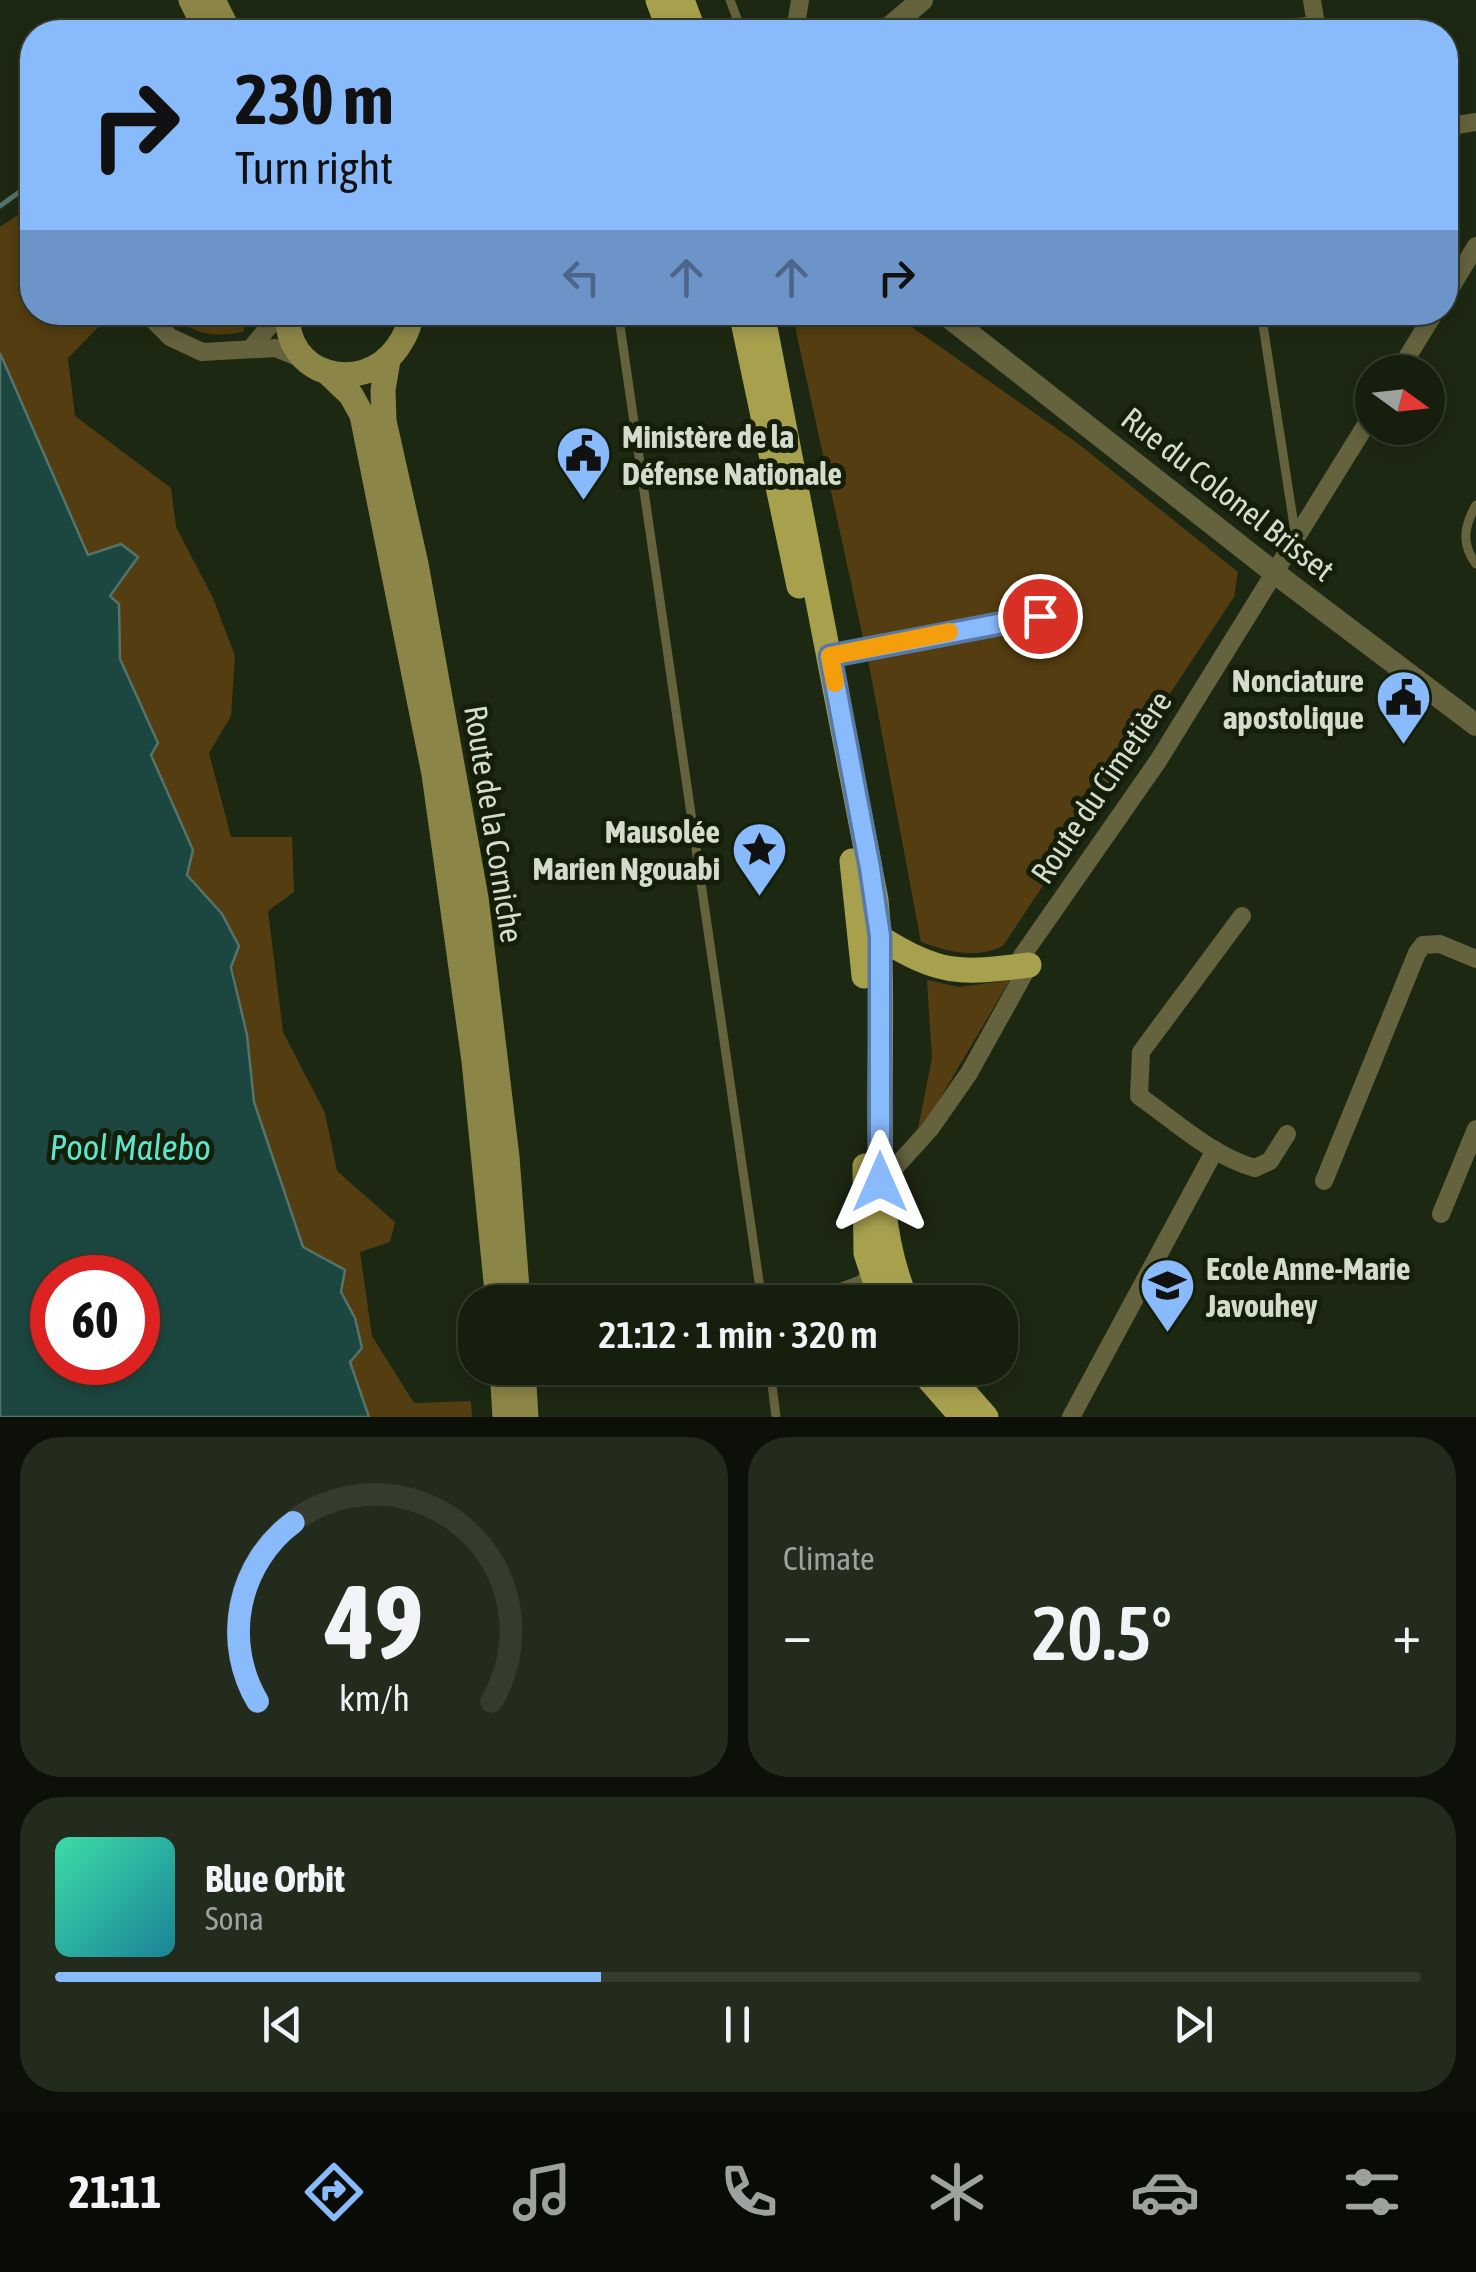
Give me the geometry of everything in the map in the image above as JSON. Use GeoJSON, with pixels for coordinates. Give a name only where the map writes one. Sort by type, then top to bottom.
{"type":"FeatureCollection","features":[{"type":"Feature","properties":{"kind":"main road"},"geometry":{"type":"LineString","coordinates":[[288,325],[306,360]]}},
{"type":"Feature","properties":{"kind":"main road"},"geometry":{"type":"LineString","coordinates":[[329,374],[349,377],[367,373],[388,360],[409,325]]}},
{"type":"Feature","properties":{"kind":"main road"},"geometry":{"type":"LineString","coordinates":[[745,325],[854,873],[865,990],[865,1240],[883,1283]]}},
{"type":"Feature","properties":{"kind":"main road"},"geometry":{"type":"LineString","coordinates":[[765,325],[880,936],[883,1283]]}},
{"type":"Feature","properties":{"kind":"main road","name":"Route de la Corniche"},"geometry":{"type":"LineString","coordinates":[[306,360],[329,374],[351,395],[362,415],[434,774],[474,1061],[496,1285]]}},
{"type":"Feature","properties":{"kind":"main road","name":"Route de la Corniche"},"geometry":{"type":"LineString","coordinates":[[388,360],[383,390],[384,421],[416,564],[476,898],[507,1157],[517,1285]]}},
{"type":"Feature","properties":{"kind":"main road"},"geometry":{"type":"LineString","coordinates":[[880,936],[912,957],[942,969],[982,971],[1029,966]]}},
{"type":"Feature","properties":{"kind":"main road"},"geometry":{"type":"LineString","coordinates":[[503,1385],[505,1417]]}},
{"type":"Feature","properties":{"kind":"main road"},"geometry":{"type":"LineString","coordinates":[[524,1385],[526,1417]]}},
{"type":"Feature","properties":{"kind":"main road"},"geometry":{"type":"LineString","coordinates":[[934,1385],[962,1417]]}},
{"type":"Feature","properties":{"kind":"main road"},"geometry":{"type":"LineString","coordinates":[[958,1385],[986,1417]]}},
{"type":"Feature","properties":{"kind":"street"},"geometry":{"type":"LineString","coordinates":[[898,20],[922,0]]}},
{"type":"Feature","properties":{"kind":"street"},"geometry":{"type":"LineString","coordinates":[[1458,276],[1476,246]]}},
{"type":"Feature","properties":{"kind":"street"},"geometry":{"type":"LineString","coordinates":[[158,325],[170,337],[202,352],[274,348],[306,360]]}},
{"type":"Feature","properties":{"kind":"street"},"geometry":{"type":"LineString","coordinates":[[252,347],[272,325]]}},
{"type":"Feature","properties":{"kind":"street","name":"Rue du Colonel Brisset"},"geometry":{"type":"LineString","coordinates":[[959,325],[1476,725]]}},
{"type":"Feature","properties":{"kind":"street"},"geometry":{"type":"LineString","coordinates":[[1408,355],[1427,325]]}},
{"type":"Feature","properties":{"kind":"street","name":"Route du Cimetière"},"geometry":{"type":"LineString","coordinates":[[880,1182],[930,1129],[969,1073],[1029,966],[1022,956],[1158,760],[1355,443]]}},
{"type":"Feature","properties":{"kind":"street"},"geometry":{"type":"LineString","coordinates":[[1242,916],[1142,1052],[1139,1096],[1239,1164],[1263,1167],[1287,1134]]}},
{"type":"Feature","properties":{"kind":"street"},"geometry":{"type":"LineString","coordinates":[[1324,1180],[1418,952],[1423,945],[1432,943],[1476,959]]}},
{"type":"Feature","properties":{"kind":"street"},"geometry":{"type":"LineString","coordinates":[[1441,1214],[1476,1129]]}},
{"type":"Feature","properties":{"kind":"street"},"geometry":{"type":"LineString","coordinates":[[1070,1417],[1215,1150]]}},
{"type":"Feature","properties":{"kind":"lane"},"geometry":{"type":"LineString","coordinates":[[620,325],[760,1285]]}},
{"type":"Feature","properties":{"kind":"lane"},"geometry":{"type":"LineString","coordinates":[[1263,325],[1296,541]]}},
{"type":"Feature","properties":{"kind":"lane"},"geometry":{"type":"LineString","coordinates":[[1476,505],[1466,526],[1466,551],[1476,564]]}},
{"type":"Feature","properties":{"kind":"lane"},"geometry":{"type":"LineString","coordinates":[[830,656],[1078,609]]}},
{"type":"Feature","properties":{"kind":"lane"},"geometry":{"type":"LineString","coordinates":[[772,1385],[776,1417]]}},
{"type":"Feature","properties":{"kind":"shaded area"},"geometry":{"type":"Polygon","coordinates":[[[20,213],[20,325],[100,325],[68,358],[75,416],[171,488],[176,527],[213,598],[235,656],[231,716],[209,753],[231,837],[292,837],[294,892],[268,911],[283,1032],[325,1113],[337,1171],[395,1222],[390,1242],[360,1252],[372,1336],[414,1403],[471,1401],[472,1417],[369,1417],[350,1361],[355,1318],[341,1292],[303,1248],[254,1102],[247,1035],[222,914],[187,875],[193,850],[151,755],[157,743],[120,659],[119,605],[88,556],[0,353],[0,227],[20,213]]]}},
{"type":"Feature","properties":{"kind":"shaded area"},"geometry":{"type":"Polygon","coordinates":[[[245,325],[243,332],[221,335],[186,326],[245,325]]]}},
{"type":"Feature","properties":{"kind":"shaded area"},"geometry":{"type":"Polygon","coordinates":[[[795,325],[909,325],[1080,445],[1238,572],[1234,597],[1003,946],[993,950],[962,953],[921,942],[869,665],[795,325]]]}},
{"type":"Feature","properties":{"kind":"shaded area"},"geometry":{"type":"Polygon","coordinates":[[[927,980],[959,987],[1010,980],[916,1139],[932,1058],[927,980]]]}},
{"type":"Feature","properties":{"kind":"water","name":"Pool Malebo"},"geometry":{"type":"Polygon","coordinates":[[[0,353],[88,555],[121,544],[138,557],[110,596],[119,604],[120,659],[158,743],[151,755],[193,850],[187,875],[222,914],[239,946],[231,967],[247,1035],[254,1102],[303,1247],[345,1270],[341,1292],[355,1318],[362,1348],[350,1362],[369,1417],[0,1417],[0,353]]]}},
{"type":"Feature","properties":{"kind":"waterway"},"geometry":{"type":"LineString","coordinates":[[0,206],[20,192]]}},
{"type":"Feature","properties":{"kind":"slow traffic"},"geometry":{"type":"LineString","coordinates":[[835,683],[830,656],[949,632]]}},
{"type":"Feature","properties":{"kind":"place","name":"Ministère de la Défense Nationale"},"geometry":{"type":"Point","coordinates":[583,503]}},
{"type":"Feature","properties":{"kind":"place","name":"Nonciature apostolique"},"geometry":{"type":"Point","coordinates":[1403,747]}},
{"type":"Feature","properties":{"kind":"place","name":"Mausolée Marien Ngouabi"},"geometry":{"type":"Point","coordinates":[759,898]}},
{"type":"Feature","properties":{"kind":"place","name":"Ecole Anne-Marie Javouhey"},"geometry":{"type":"Point","coordinates":[1167,1335]}},
{"type":"Feature","properties":{"kind":"route"},"geometry":{"type":"LineString","coordinates":[[880,1182],[880,936],[830,656],[1040,616]]}}]}
